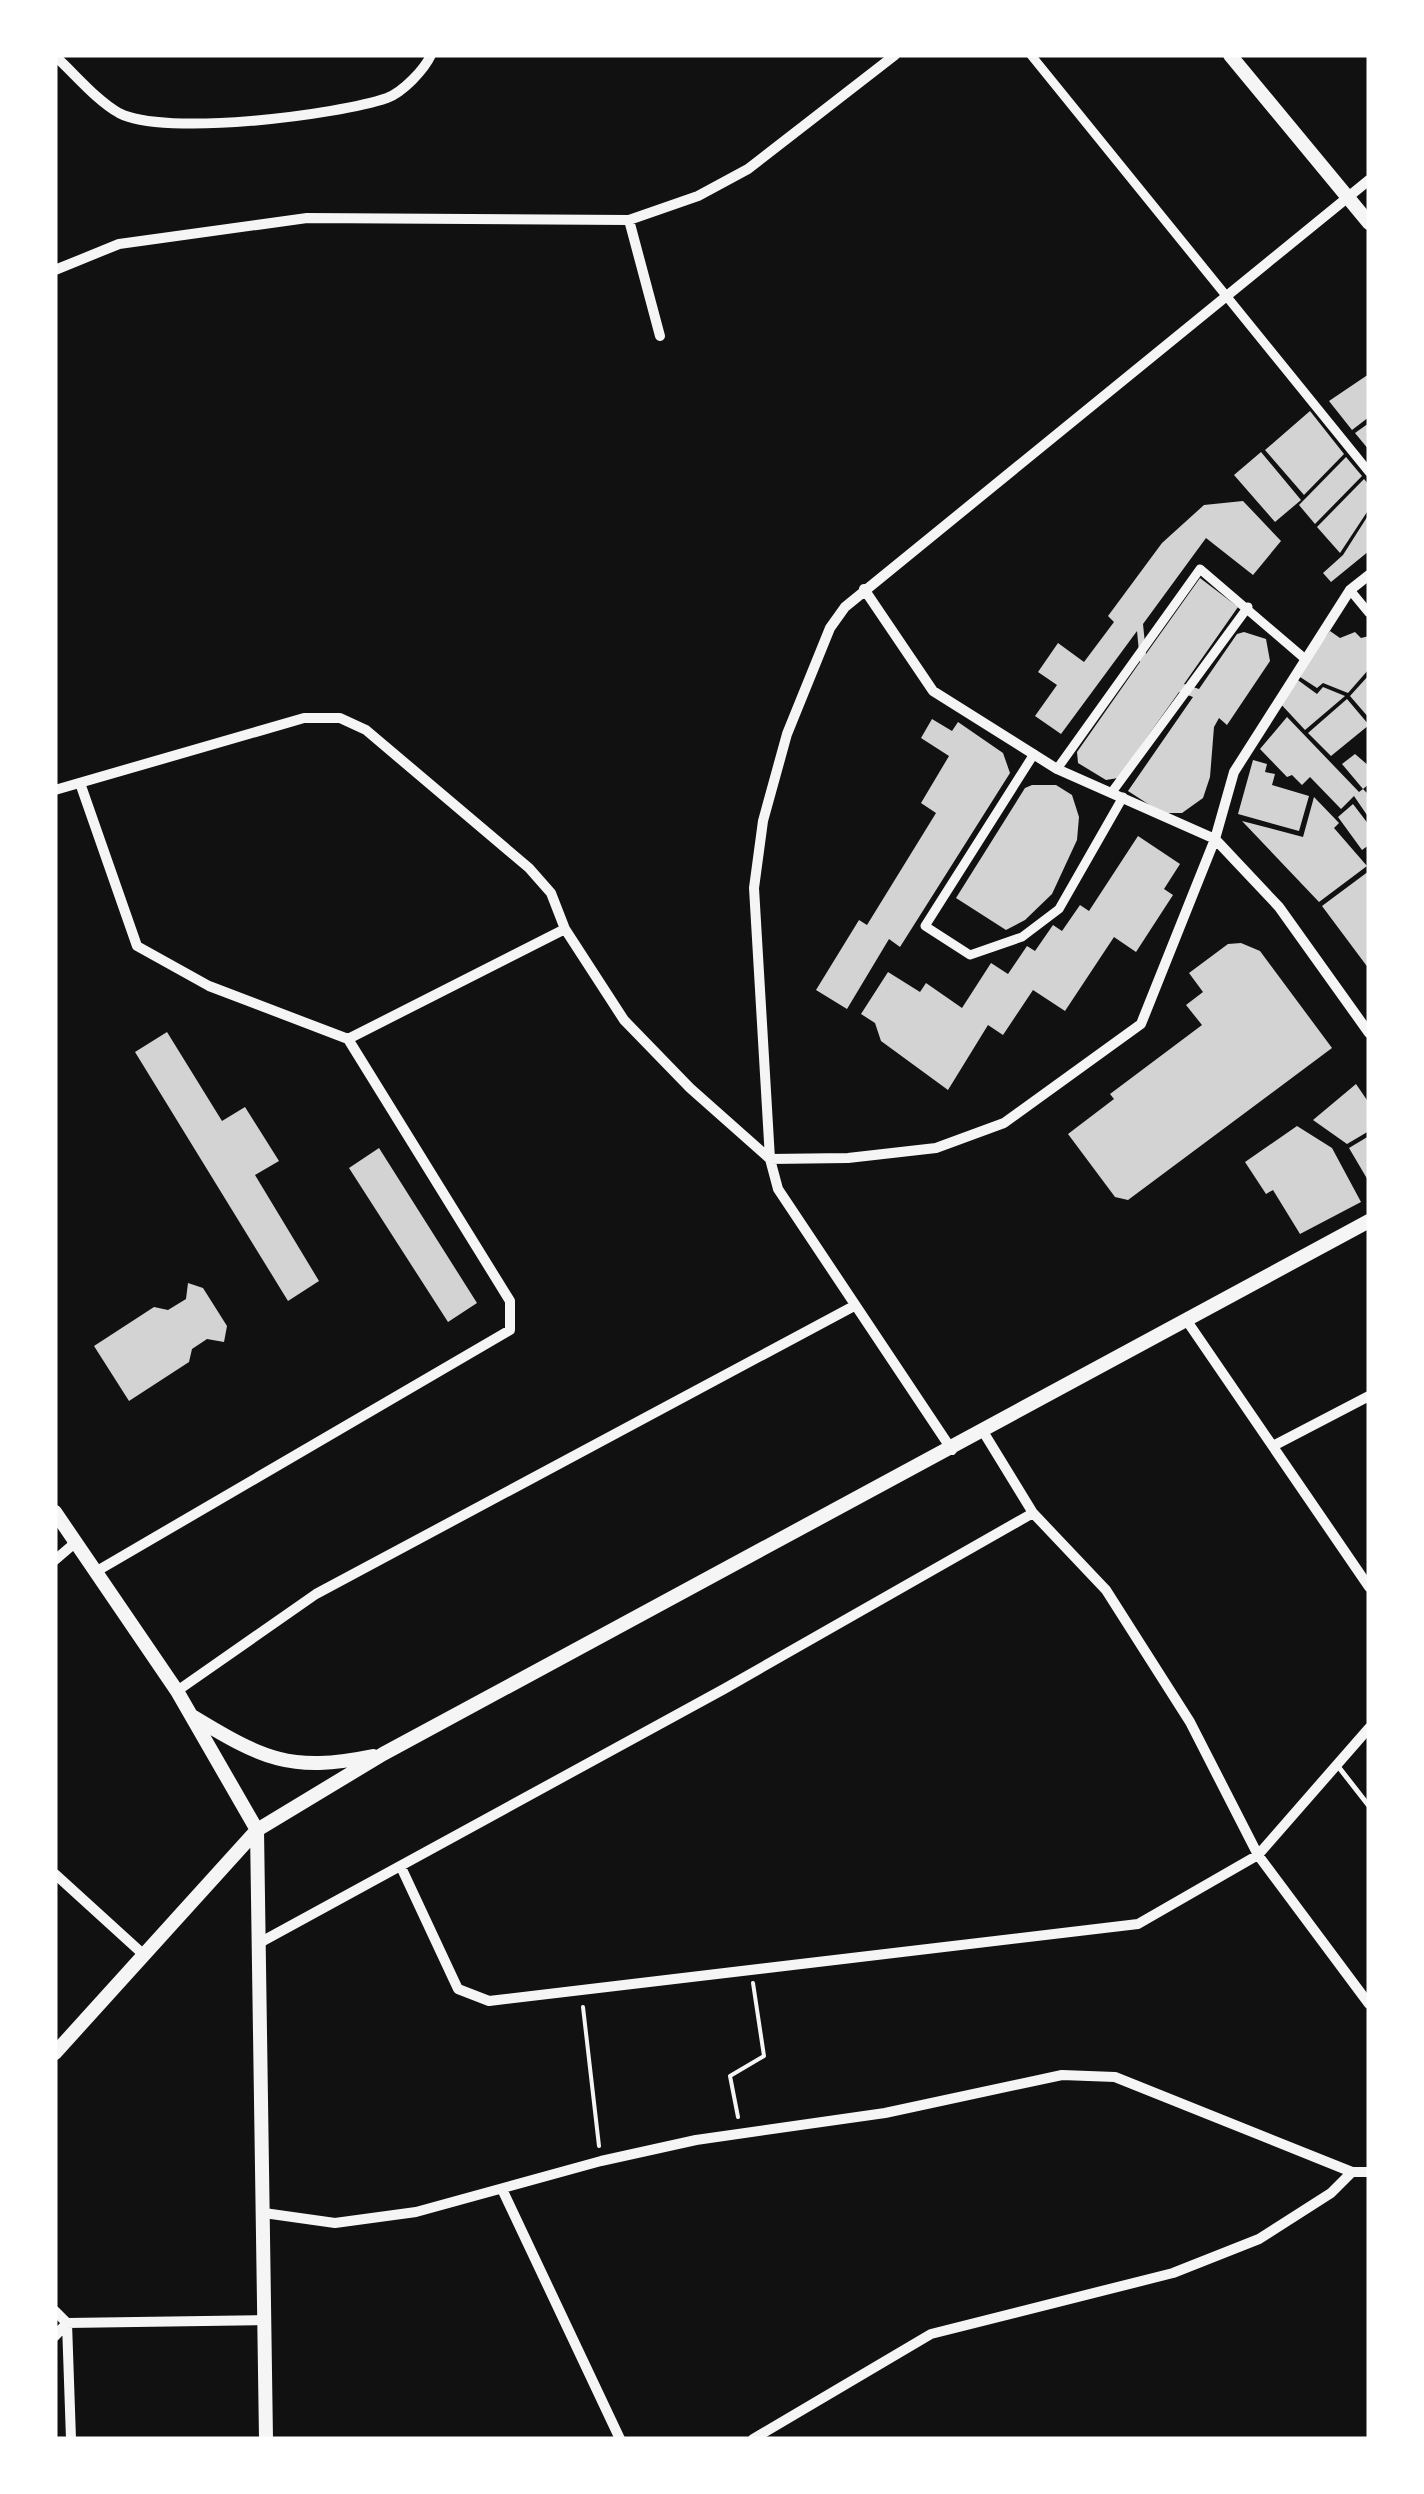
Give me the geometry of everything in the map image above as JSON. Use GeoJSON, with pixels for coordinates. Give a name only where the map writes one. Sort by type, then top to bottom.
{"type":"FeatureCollection","features":[{"type":"Feature","properties":{"kind":"street"},"geometry":{"type":"LineString","coordinates":[[55,56],[118,112],[143,120],[192,123],[299,118],[391,97],[431,55]]}},
{"type":"Feature","properties":{"kind":"street"},"geometry":{"type":"LineString","coordinates":[[55,270],[119,244],[307,218],[628,220],[698,196],[748,168],[895,55]]}},
{"type":"Feature","properties":{"kind":"street"},"geometry":{"type":"LineString","coordinates":[[1031,55],[1369,472]]}},
{"type":"Feature","properties":{"kind":"street"},"geometry":{"type":"LineString","coordinates":[[1230,55],[1369,223]]}},
{"type":"Feature","properties":{"kind":"street"},"geometry":{"type":"LineString","coordinates":[[952,1450],[778,1189],[770,1159],[754,888],[763,821],[787,734],[830,628],[864,589],[1369,180]]}},
{"type":"Feature","properties":{"kind":"street"},"geometry":{"type":"LineString","coordinates":[[628,220],[660,336]]}},
{"type":"Feature","properties":{"kind":"street"},"geometry":{"type":"LineString","coordinates":[[1057,769],[1200,570],[1304,658]]}},
{"type":"Feature","properties":{"kind":"street"},"geometry":{"type":"LineString","coordinates":[[55,790],[304,718],[340,718],[366,730],[529,868],[552,893],[565,929],[624,1020],[690,1088],[770,1159],[848,1158],[936,1148],[1004,1123],[1141,1024],[1215,838],[1234,772],[1350,590],[1369,576]]}},
{"type":"Feature","properties":{"kind":"street"},"geometry":{"type":"LineString","coordinates":[[864,589],[933,691],[1057,769],[1215,838],[1280,907],[1369,1033]]}},
{"type":"Feature","properties":{"kind":"street"},"geometry":{"type":"LineString","coordinates":[[1350,590],[1369,614]]}},
{"type":"Feature","properties":{"kind":"street"},"geometry":{"type":"LineString","coordinates":[[1034,754],[925,926],[970,955],[1022,936],[1059,908],[1117,794],[1248,607]]}},
{"type":"Feature","properties":{"kind":"street"},"geometry":{"type":"LineString","coordinates":[[80,783],[137,946],[209,986],[348,1039],[510,1300],[510,1330],[97,1570]]}},
{"type":"Feature","properties":{"kind":"street"},"geometry":{"type":"LineString","coordinates":[[348,1039],[565,929]]}},
{"type":"Feature","properties":{"kind":"street"},"geometry":{"type":"LineString","coordinates":[[55,2053],[257,1830],[383,1754],[984,1433],[1369,1221]]}},
{"type":"Feature","properties":{"kind":"street"},"geometry":{"type":"LineString","coordinates":[[177,1692],[316,1594],[854,1306]]}},
{"type":"Feature","properties":{"kind":"street"},"geometry":{"type":"LineString","coordinates":[[1187,1321],[1369,1587]]}},
{"type":"Feature","properties":{"kind":"street"},"geometry":{"type":"LineString","coordinates":[[1273,1446],[1369,1396]]}},
{"type":"Feature","properties":{"kind":"street"},"geometry":{"type":"LineString","coordinates":[[984,1433],[1033,1513],[1106,1590],[1190,1722],[1258,1855],[1369,2004]]}},
{"type":"Feature","properties":{"kind":"street"},"geometry":{"type":"LineString","coordinates":[[55,1512],[177,1692],[257,1830],[266,2439]]}},
{"type":"Feature","properties":{"kind":"street"},"geometry":{"type":"LineString","coordinates":[[260,1942],[1033,1513]]}},
{"type":"Feature","properties":{"kind":"street"},"geometry":{"type":"LineString","coordinates":[[55,1560],[76,1542]]}},
{"type":"Feature","properties":{"kind":"street"},"geometry":{"type":"LineString","coordinates":[[190,1715],[249,1750],[296,1765],[324,1766],[383,1754]]}},
{"type":"Feature","properties":{"kind":"street"},"geometry":{"type":"LineString","coordinates":[[401,1866],[458,1989],[489,2001],[1138,1924],[1258,1855],[1335,1762],[1369,1728]]}},
{"type":"Feature","properties":{"kind":"street"},"geometry":{"type":"LineString","coordinates":[[55,1874],[144,1954]]}},
{"type":"Feature","properties":{"kind":"street"},"geometry":{"type":"LineString","coordinates":[[264,2213],[335,2223],[416,2212],[600,2161],[742,2134],[885,2113],[1062,2074],[1115,2077],[1352,2172],[1369,2172]]}},
{"type":"Feature","properties":{"kind":"street"},"geometry":{"type":"LineString","coordinates":[[753,2439],[931,2334],[1173,2273],[1259,2239],[1330,2193],[1352,2172]]}},
{"type":"Feature","properties":{"kind":"street"},"geometry":{"type":"LineString","coordinates":[[502,2189],[620,2439]]}},
{"type":"Feature","properties":{"kind":"street"},"geometry":{"type":"LineString","coordinates":[[55,2311],[67,2323],[70,2439]]}},
{"type":"Feature","properties":{"kind":"street"},"geometry":{"type":"LineString","coordinates":[[55,2336],[67,2323],[266,2320]]}},
{"type":"Feature","properties":{"kind":"lane"},"geometry":{"type":"LineString","coordinates":[[1335,1762],[1369,1806]]}},
{"type":"Feature","properties":{"kind":"path"},"geometry":{"type":"LineString","coordinates":[[742,2134],[730,2076],[764,2056],[750,1968]]}},
{"type":"Feature","properties":{"kind":"path"},"geometry":{"type":"LineString","coordinates":[[581,1991],[600,2161]]}},
{"type":"Feature","properties":{"kind":"building"},"geometry":{"type":"Polygon","coordinates":[[[1369,374],[1369,417],[1352,430],[1329,401],[1369,374]]]}},
{"type":"Feature","properties":{"kind":"building"},"geometry":{"type":"Polygon","coordinates":[[[1310,411],[1344,454],[1304,495],[1265,450],[1310,411]]]}},
{"type":"Feature","properties":{"kind":"building"},"geometry":{"type":"Polygon","coordinates":[[[1369,423],[1369,450],[1355,433],[1369,423]]]}},
{"type":"Feature","properties":{"kind":"building"},"geometry":{"type":"Polygon","coordinates":[[[1261,452],[1301,500],[1275,522],[1234,475],[1261,452]]]}},
{"type":"Feature","properties":{"kind":"building"},"geometry":{"type":"Polygon","coordinates":[[[1346,457],[1362,476],[1315,524],[1299,505],[1346,457]]]}},
{"type":"Feature","properties":{"kind":"building"},"geometry":{"type":"Polygon","coordinates":[[[1364,479],[1369,485],[1369,509],[1340,553],[1317,527],[1364,479]]]}},
{"type":"Feature","properties":{"kind":"building"},"geometry":{"type":"Polygon","coordinates":[[[1243,501],[1281,541],[1253,575],[1206,538],[1143,624],[1146,654],[1200,578],[1238,607],[1184,684],[1199,689],[1237,634],[1244,632],[1266,639],[1270,661],[1227,725],[1219,718],[1214,727],[1210,777],[1203,798],[1182,813],[1162,813],[1128,791],[1193,697],[1179,692],[1118,778],[1106,780],[1078,763],[1077,752],[1140,662],[1137,631],[1061,734],[1035,716],[1057,685],[1038,672],[1058,643],[1084,662],[1114,622],[1108,616],[1162,543],[1204,505],[1243,501]]]}},
{"type":"Feature","properties":{"kind":"building"},"geometry":{"type":"Polygon","coordinates":[[[1369,514],[1369,551],[1331,582],[1323,573],[1343,555],[1369,514]]]}},
{"type":"Feature","properties":{"kind":"building"},"geometry":{"type":"Polygon","coordinates":[[[1330,631],[1340,638],[1355,632],[1361,638],[1369,636],[1369,669],[1348,693],[1323,683],[1317,688],[1297,675],[1330,631]]]}},
{"type":"Feature","properties":{"kind":"building"},"geometry":{"type":"Polygon","coordinates":[[[1369,675],[1369,718],[1350,696],[1369,675]]]}},
{"type":"Feature","properties":{"kind":"building"},"geometry":{"type":"Polygon","coordinates":[[[1295,678],[1317,694],[1323,687],[1345,696],[1305,730],[1278,701],[1295,678]]]}},
{"type":"Feature","properties":{"kind":"building"},"geometry":{"type":"Polygon","coordinates":[[[1347,699],[1369,725],[1331,756],[1308,733],[1347,699]]]}},
{"type":"Feature","properties":{"kind":"building"},"geometry":{"type":"Polygon","coordinates":[[[1287,717],[1359,792],[1363,789],[1369,795],[1369,818],[1354,796],[1341,809],[1310,777],[1302,785],[1292,775],[1287,777],[1260,749],[1287,717]]]}},
{"type":"Feature","properties":{"kind":"building"},"geometry":{"type":"Polygon","coordinates":[[[932,719],[952,731],[958,722],[1003,753],[1010,773],[900,947],[889,939],[847,1009],[816,990],[859,920],[867,925],[936,813],[921,803],[949,756],[921,738],[932,719]]]}},
{"type":"Feature","properties":{"kind":"building"},"geometry":{"type":"Polygon","coordinates":[[[1355,754],[1369,766],[1369,784],[1363,789],[1342,764],[1355,754]]]}},
{"type":"Feature","properties":{"kind":"building"},"geometry":{"type":"Polygon","coordinates":[[[1253,760],[1267,764],[1265,772],[1275,774],[1272,785],[1309,796],[1299,831],[1238,814],[1253,760]]]}},
{"type":"Feature","properties":{"kind":"building"},"geometry":{"type":"Polygon","coordinates":[[[1056,785],[1072,795],[1079,817],[1077,840],[1052,894],[1025,920],[1006,930],[956,898],[1025,788],[1056,785]]]}},
{"type":"Feature","properties":{"kind":"building"},"geometry":{"type":"Polygon","coordinates":[[[1314,797],[1339,823],[1334,828],[1367,866],[1319,902],[1242,821],[1303,837],[1314,797]]]}},
{"type":"Feature","properties":{"kind":"building"},"geometry":{"type":"Polygon","coordinates":[[[1353,804],[1369,825],[1369,845],[1362,850],[1338,817],[1353,804]]]}},
{"type":"Feature","properties":{"kind":"building"},"geometry":{"type":"Polygon","coordinates":[[[1138,836],[1180,864],[1164,889],[1173,895],[1136,952],[1114,937],[1065,1011],[1033,990],[1003,1035],[988,1025],[948,1090],[881,1041],[875,1023],[861,1014],[888,972],[920,992],[926,983],[962,1008],[991,963],[1008,974],[1027,946],[1035,951],[1053,925],[1062,931],[1080,905],[1089,911],[1138,836]]]}},
{"type":"Feature","properties":{"kind":"building"},"geometry":{"type":"Polygon","coordinates":[[[1369,871],[1369,969],[1322,906],[1369,871]]]}},
{"type":"Feature","properties":{"kind":"building"},"geometry":{"type":"Polygon","coordinates":[[[1241,943],[1260,951],[1332,1048],[1128,1200],[1115,1197],[1068,1134],[1114,1099],[1110,1094],[1202,1025],[1186,1005],[1203,992],[1189,973],[1228,944],[1241,943]]]}},
{"type":"Feature","properties":{"kind":"building"},"geometry":{"type":"Polygon","coordinates":[[[167,1032],[222,1121],[245,1107],[279,1161],[255,1175],[319,1281],[288,1301],[135,1052],[167,1032]]]}},
{"type":"Feature","properties":{"kind":"building"},"geometry":{"type":"Polygon","coordinates":[[[1356,1084],[1369,1103],[1369,1131],[1347,1144],[1313,1120],[1356,1084]]]}},
{"type":"Feature","properties":{"kind":"building"},"geometry":{"type":"Polygon","coordinates":[[[1297,1126],[1332,1148],[1361,1202],[1300,1234],[1273,1190],[1266,1194],[1245,1162],[1297,1126]]]}},
{"type":"Feature","properties":{"kind":"building"},"geometry":{"type":"Polygon","coordinates":[[[1369,1136],[1369,1182],[1349,1148],[1369,1136]]]}},
{"type":"Feature","properties":{"kind":"building"},"geometry":{"type":"Polygon","coordinates":[[[379,1148],[477,1303],[448,1322],[349,1168],[379,1148]]]}},
{"type":"Feature","properties":{"kind":"building"},"geometry":{"type":"Polygon","coordinates":[[[188,1283],[203,1288],[227,1326],[224,1342],[207,1339],[192,1349],[189,1362],[129,1401],[94,1346],[154,1307],[168,1310],[186,1299],[188,1283]]]}}]}
